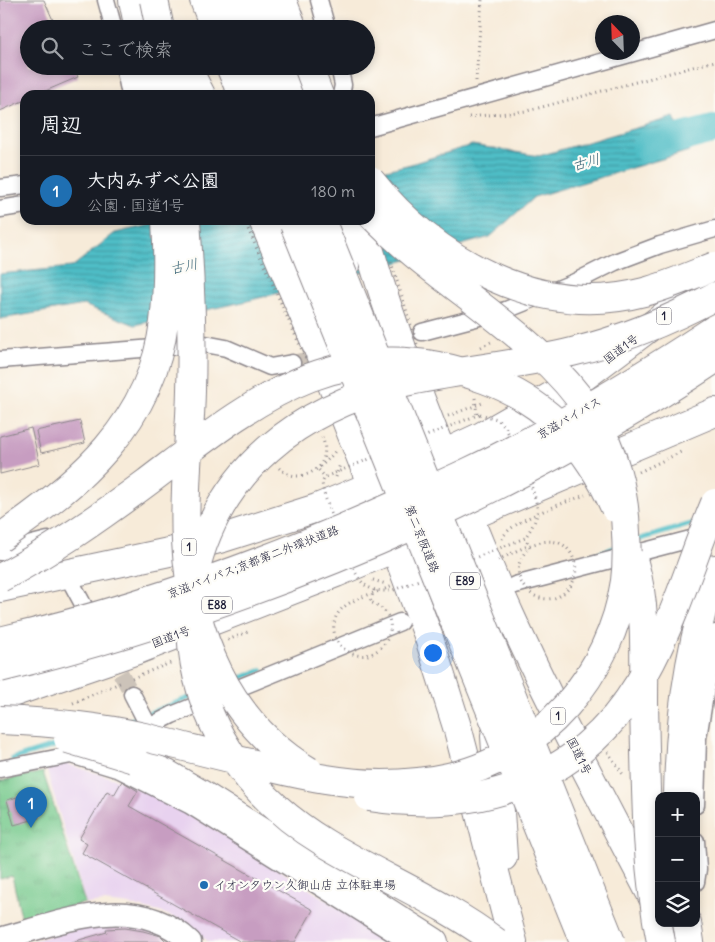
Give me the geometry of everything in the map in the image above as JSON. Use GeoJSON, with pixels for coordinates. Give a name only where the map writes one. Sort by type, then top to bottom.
{"type":"FeatureCollection","features":[{"type":"Feature","properties":{"kind":"highway"},"geometry":{"type":"LineString","coordinates":[[134,0],[137,20]]}},
{"type":"Feature","properties":{"kind":"highway"},"geometry":{"type":"LineString","coordinates":[[154,0],[158,20]]}},
{"type":"Feature","properties":{"kind":"highway"},"geometry":{"type":"LineString","coordinates":[[154,0],[163,20]]}},
{"type":"Feature","properties":{"kind":"highway"},"geometry":{"type":"LineString","coordinates":[[204,0],[212,20]]}},
{"type":"Feature","properties":{"kind":"highway"},"geometry":{"type":"LineString","coordinates":[[232,0],[240,20]]}},
{"type":"Feature","properties":{"kind":"highway"},"geometry":{"type":"LineString","coordinates":[[258,0],[266,20]]}},
{"type":"Feature","properties":{"kind":"highway"},"geometry":{"type":"LineString","coordinates":[[282,0],[296,20]]}},
{"type":"Feature","properties":{"kind":"highway"},"geometry":{"type":"LineString","coordinates":[[148,75],[150,90]]}},
{"type":"Feature","properties":{"kind":"highway"},"geometry":{"type":"LineString","coordinates":[[169,75],[171,90]]}},
{"type":"Feature","properties":{"kind":"highway"},"geometry":{"type":"LineString","coordinates":[[191,75],[198,90]]}},
{"type":"Feature","properties":{"kind":"highway"},"geometry":{"type":"LineString","coordinates":[[234,75],[240,90]]}},
{"type":"Feature","properties":{"kind":"highway"},"geometry":{"type":"LineString","coordinates":[[263,75],[269,90]]}},
{"type":"Feature","properties":{"kind":"highway"},"geometry":{"type":"LineString","coordinates":[[288,75],[294,90]]}},
{"type":"Feature","properties":{"kind":"highway"},"geometry":{"type":"LineString","coordinates":[[311,75],[316,90]]}},
{"type":"Feature","properties":{"kind":"highway"},"geometry":{"type":"LineString","coordinates":[[318,75],[323,90]]}},
{"type":"Feature","properties":{"kind":"highway"},"geometry":{"type":"LineString","coordinates":[[375,186],[414,228],[442,250],[509,285],[537,292],[570,298],[605,298],[642,293],[715,266]]}},
{"type":"Feature","properties":{"kind":"highway"},"geometry":{"type":"LineString","coordinates":[[0,720],[47,722],[101,728],[301,775],[340,781],[380,784],[416,782],[449,777],[499,758],[544,729],[582,687],[596,665],[608,640],[625,581],[627,551],[622,492],[606,443],[578,396],[534,350],[400,243],[375,218]]}},
{"type":"Feature","properties":{"kind":"highway"},"geometry":{"type":"LineString","coordinates":[[0,538],[46,505],[94,464],[120,433],[135,409],[157,357],[164,323],[167,285],[166,225]]}},
{"type":"Feature","properties":{"kind":"highway"},"geometry":{"type":"LineString","coordinates":[[186,225],[191,310],[191,389],[186,540],[188,573],[194,606],[204,639],[218,672],[233,698],[252,723],[275,746],[299,765],[334,786],[367,797],[401,802],[438,802],[466,799],[495,793],[530,781],[558,766],[585,748],[606,727],[628,700],[650,663],[675,610],[715,503]]}},
{"type":"Feature","properties":{"kind":"highway"},"geometry":{"type":"LineString","coordinates":[[265,225],[314,338],[429,638],[458,730],[507,941]]}},
{"type":"Feature","properties":{"kind":"highway","name":"第二京阪道路"},"geometry":{"type":"LineString","coordinates":[[294,225],[584,942]]}},
{"type":"Feature","properties":{"kind":"highway","name":"第二京阪道路"},"geometry":{"type":"LineString","coordinates":[[323,225],[611,942]]}},
{"type":"Feature","properties":{"kind":"highway"},"geometry":{"type":"LineString","coordinates":[[339,225],[356,329],[367,372],[407,471],[412,493],[410,517],[406,532],[396,548]]}},
{"type":"Feature","properties":{"kind":"highway","name":"国道1号"},"geometry":{"type":"LineString","coordinates":[[362,225],[391,321],[442,455],[509,613],[549,698],[673,929]]}},
{"type":"Feature","properties":{"kind":"highway","name":"国道1号"},"geometry":{"type":"LineString","coordinates":[[0,588],[169,552],[223,538],[318,508],[407,471],[482,436],[578,381],[715,278]]}},
{"type":"Feature","properties":{"kind":"highway"},"geometry":{"type":"LineString","coordinates":[[507,941],[452,913],[324,842],[294,822],[246,776],[215,728],[202,698],[195,668],[190,606],[194,573],[204,541],[234,485],[256,459],[282,437],[308,419],[340,403],[369,392],[403,383],[571,352],[608,342],[680,315],[715,296]]}},
{"type":"Feature","properties":{"kind":"highway","name":"京滋バイパス"},"geometry":{"type":"LineString","coordinates":[[425,516],[463,475],[536,438],[608,396],[715,329]]}},
{"type":"Feature","properties":{"kind":"highway","name":"京滋バイパス"},"geometry":{"type":"LineString","coordinates":[[425,516],[471,499],[551,458],[622,418],[715,359]]}},
{"type":"Feature","properties":{"kind":"highway"},"geometry":{"type":"LineString","coordinates":[[0,578],[35,560],[72,537],[237,415],[272,394],[316,375],[360,364],[382,361],[427,364],[451,368],[476,376],[499,384],[521,395],[563,428],[593,466],[607,491],[622,526],[635,566],[641,598],[644,634],[645,770],[650,866],[673,929]]}},
{"type":"Feature","properties":{"kind":"highway","name":"国道1号"},"geometry":{"type":"LineString","coordinates":[[0,697],[80,671],[233,614],[396,548],[425,516],[469,518],[715,412]]}},
{"type":"Feature","properties":{"kind":"highway"},"geometry":{"type":"LineString","coordinates":[[442,455],[432,485],[430,505],[425,516],[473,634],[485,678],[495,741],[507,941]]}},
{"type":"Feature","properties":{"kind":"highway","name":"京滋バイパス;京都第二外環状道路"},"geometry":{"type":"LineString","coordinates":[[0,641],[111,612],[201,584],[285,552],[425,516]]}},
{"type":"Feature","properties":{"kind":"highway","name":"京滋バイパス;京都第二外環状道路"},"geometry":{"type":"LineString","coordinates":[[0,668],[124,635],[214,606],[292,577],[425,516]]}},
{"type":"Feature","properties":{"kind":"highway"},"geometry":{"type":"LineString","coordinates":[[678,792],[681,732],[688,683],[697,632],[715,569]]}},
{"type":"Feature","properties":{"kind":"highway"},"geometry":{"type":"LineString","coordinates":[[0,728],[55,735],[100,747],[134,759],[167,774],[434,942]]}},
{"type":"Feature","properties":{"kind":"street"},"geometry":{"type":"LineString","coordinates":[[106,0],[112,20]]}},
{"type":"Feature","properties":{"kind":"street"},"geometry":{"type":"LineString","coordinates":[[319,0],[325,20]]}},
{"type":"Feature","properties":{"kind":"street"},"geometry":{"type":"LineString","coordinates":[[375,121],[475,96],[715,30]]}},
{"type":"Feature","properties":{"kind":"street"},"geometry":{"type":"LineString","coordinates":[[126,75],[129,90]]}},
{"type":"Feature","properties":{"kind":"street"},"geometry":{"type":"LineString","coordinates":[[341,75],[342,90]]}},
{"type":"Feature","properties":{"kind":"street"},"geometry":{"type":"LineString","coordinates":[[0,188],[20,185]]}},
{"type":"Feature","properties":{"kind":"street"},"geometry":{"type":"LineString","coordinates":[[0,209],[20,206]]}},
{"type":"Feature","properties":{"kind":"street"},"geometry":{"type":"LineString","coordinates":[[420,339],[506,310],[575,282],[615,262],[660,245],[715,229]]}},
{"type":"Feature","properties":{"kind":"street"},"geometry":{"type":"LineString","coordinates":[[0,360],[204,344],[226,348],[270,367],[292,363]]}},
{"type":"Feature","properties":{"kind":"street"},"geometry":{"type":"LineString","coordinates":[[515,585],[715,532]]}},
{"type":"Feature","properties":{"kind":"street"},"geometry":{"type":"LineString","coordinates":[[0,552],[48,540],[52,547]]}},
{"type":"Feature","properties":{"kind":"street"},"geometry":{"type":"LineString","coordinates":[[71,582],[91,619]]}},
{"type":"Feature","properties":{"kind":"street"},"geometry":{"type":"LineString","coordinates":[[120,770],[132,743],[149,727],[400,622]]}},
{"type":"Feature","properties":{"kind":"street"},"geometry":{"type":"LineString","coordinates":[[696,792],[698,738],[715,633]]}},
{"type":"Feature","properties":{"kind":"street"},"geometry":{"type":"LineString","coordinates":[[132,694],[149,727]]}},
{"type":"Feature","properties":{"kind":"street"},"geometry":{"type":"LineString","coordinates":[[0,769],[71,756],[120,770],[189,805],[407,942]]}},
{"type":"Feature","properties":{"kind":"street"},"geometry":{"type":"LineString","coordinates":[[0,939],[85,916],[118,913],[132,914],[157,921],[179,933],[190,942]]}},
{"type":"Feature","properties":{"kind":"path"},"geometry":{"type":"LineString","coordinates":[[475,96],[482,0]]}},
{"type":"Feature","properties":{"kind":"path"},"geometry":{"type":"LineString","coordinates":[[467,118],[528,111],[715,61]]}},
{"type":"Feature","properties":{"kind":"path"},"geometry":{"type":"LineString","coordinates":[[246,225],[309,365]]}},
{"type":"Feature","properties":{"kind":"path"},"geometry":{"type":"LineString","coordinates":[[390,260],[420,339]]}},
{"type":"Feature","properties":{"kind":"path"},"geometry":{"type":"LineString","coordinates":[[276,463],[281,470],[288,474],[304,476],[312,474],[335,452],[340,443]]}},
{"type":"Feature","properties":{"kind":"path"},"geometry":{"type":"LineString","coordinates":[[498,560],[522,549],[530,546],[538,542],[557,542],[572,554],[576,564],[573,583],[560,596],[550,599],[532,595],[520,581],[518,572],[519,562],[523,554],[530,547],[527,542],[525,538]]}},
{"type":"Feature","properties":{"kind":"path"},"geometry":{"type":"LineString","coordinates":[[374,590],[372,596],[370,602],[380,606],[386,613],[390,622],[390,631],[382,648],[374,653],[356,655],[340,645],[336,637],[334,629],[335,619],[339,611],[353,600],[361,598],[369,595],[377,592],[393,586]]}},
{"type":"Feature","properties":{"kind":"shaded area"},"geometry":{"type":"Polygon","coordinates":[[[60,762],[119,780],[161,799],[220,832],[392,942],[209,942],[182,921],[163,913],[130,905],[104,902],[86,904],[46,768],[60,762]]]}},
{"type":"Feature","properties":{"kind":"shaded area"},"geometry":{"type":"Polygon","coordinates":[[[101,922],[155,930],[171,942],[28,942],[101,922]]]}},
{"type":"Feature","properties":{"kind":"green space"},"geometry":{"type":"Polygon","coordinates":[[[43,772],[85,903],[22,920],[12,876],[0,879],[0,781],[43,772]]]}},
{"type":"Feature","properties":{"kind":"water"},"geometry":{"type":"Polygon","coordinates":[[[674,117],[689,151],[534,197],[490,237],[356,274],[243,302],[135,325],[84,305],[0,319],[0,274],[72,267],[115,233],[150,225],[375,225],[375,173],[472,145],[539,156],[674,117]]]}},
{"type":"Feature","properties":{"kind":"building"},"geometry":{"type":"Polygon","coordinates":[[[0,0],[44,0],[53,20],[20,20],[20,75],[77,75],[78,77],[48,90],[20,90],[20,102],[0,111],[0,0]]]}},
{"type":"Feature","properties":{"kind":"building"},"geometry":{"type":"Polygon","coordinates":[[[80,421],[85,443],[41,453],[36,431],[80,421]]]}},
{"type":"Feature","properties":{"kind":"building"},"geometry":{"type":"Polygon","coordinates":[[[31,428],[40,464],[0,474],[0,436],[31,428]]]}},
{"type":"Feature","properties":{"kind":"building","name":"イオンタウン久御山店 立体駐車場"},"geometry":{"type":"Polygon","coordinates":[[[122,781],[138,791],[129,806],[313,910],[295,942],[241,942],[82,853],[87,844],[79,839],[107,791],[114,795],[122,781]]]}},
{"type":"Feature","properties":{"kind":"building"},"geometry":{"type":"Polygon","coordinates":[[[31,793],[39,818],[14,825],[7,800],[31,793]]]}},
{"type":"Feature","properties":{"kind":"building"},"geometry":{"type":"Polygon","coordinates":[[[125,928],[161,936],[167,942],[72,942],[107,932],[106,929],[125,928]]]}},
{"type":"Feature","properties":{"kind":"waterway","name":"古川"},"geometry":{"type":"LineString","coordinates":[[645,147],[715,129]]}},
{"type":"Feature","properties":{"kind":"waterway"},"geometry":{"type":"LineString","coordinates":[[634,541],[698,522]]}},
{"type":"Feature","properties":{"kind":"waterway"},"geometry":{"type":"LineString","coordinates":[[577,561],[619,546]]}},
{"type":"Feature","properties":{"kind":"waterway"},"geometry":{"type":"LineString","coordinates":[[232,681],[262,670]]}},
{"type":"Feature","properties":{"kind":"waterway"},"geometry":{"type":"LineString","coordinates":[[125,722],[194,696]]}},
{"type":"Feature","properties":{"kind":"waterway"},"geometry":{"type":"LineString","coordinates":[[13,759],[63,743]]}},
{"type":"Feature","properties":{"kind":"tunnel"},"geometry":{"type":"LineString","coordinates":[[292,363],[327,355]]}},
{"type":"Feature","properties":{"kind":"tunnel"},"geometry":{"type":"LineString","coordinates":[[109,652],[132,694]]}},
{"type":"Feature","properties":{"kind":"place","name":"大内みずべ公園"},"geometry":{"type":"Point","coordinates":[31,828]}},
{"type":"Feature","properties":{"kind":"place","name":"イオンタウン久御山店 立体駐車場"},"geometry":{"type":"Point","coordinates":[204,885]}}]}
